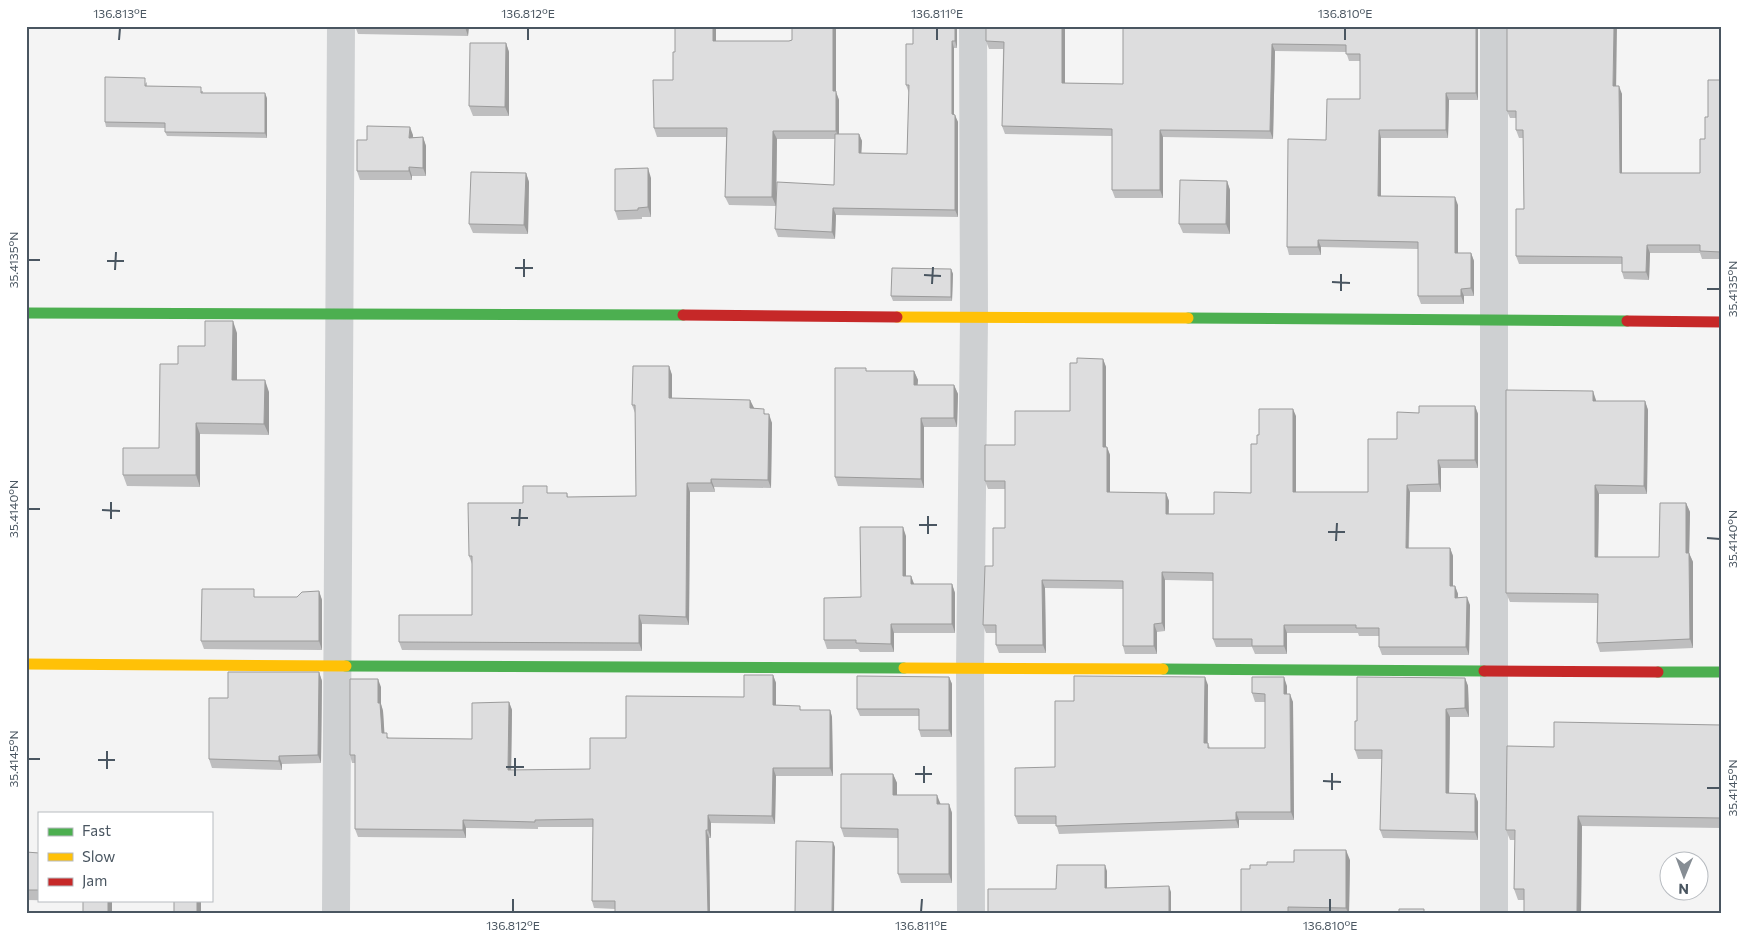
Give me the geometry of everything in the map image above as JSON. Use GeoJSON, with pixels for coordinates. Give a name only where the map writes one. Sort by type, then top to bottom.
{"type":"FeatureCollection","features":[{"type":"Feature","properties":{"kind":"street"},"geometry":{"type":"LineString","coordinates":[[336,913],[341,26]]}},
{"type":"Feature","properties":{"kind":"street"},"geometry":{"type":"LineString","coordinates":[[972,913],[970,668],[974,318],[973,26]]}},
{"type":"Feature","properties":{"kind":"street"},"geometry":{"type":"LineString","coordinates":[[1494,26],[1494,913]]}},
{"type":"Feature","properties":{"kind":"street"},"geometry":{"type":"LineString","coordinates":[[26,313],[1721,322]]}},
{"type":"Feature","properties":{"kind":"street"},"geometry":{"type":"LineString","coordinates":[[26,664],[1721,672]]}},
{"type":"Feature","properties":{"kind":"building"},"geometry":{"type":"Polygon","coordinates":[[[423,26],[465,26],[465,27],[423,26]]]}},
{"type":"Feature","properties":{"kind":"building"},"geometry":{"type":"Polygon","coordinates":[[[675,26],[713,26],[713,41],[789,41],[792,40],[792,26],[833,26],[833,91],[836,91],[836,131],[773,131],[772,197],[725,197],[727,128],[654,128],[653,80],[673,80],[675,26]]]}},
{"type":"Feature","properties":{"kind":"building"},"geometry":{"type":"Polygon","coordinates":[[[913,26],[955,26],[955,41],[952,41],[952,114],[955,115],[955,210],[833,208],[832,232],[775,229],[777,182],[834,185],[835,134],[859,134],[859,153],[907,154],[909,85],[906,85],[906,44],[913,44],[913,26]]]}},
{"type":"Feature","properties":{"kind":"building"},"geometry":{"type":"Polygon","coordinates":[[[986,26],[1062,26],[1062,83],[1123,84],[1123,26],[1476,26],[1476,93],[1446,93],[1446,130],[1379,130],[1378,196],[1455,197],[1455,253],[1471,253],[1471,288],[1461,289],[1461,296],[1418,296],[1418,242],[1318,240],[1318,247],[1287,247],[1288,139],[1326,140],[1327,99],[1360,99],[1360,54],[1346,54],[1346,45],[1272,44],[1270,131],[1160,130],[1160,190],[1112,190],[1112,129],[1002,126],[1004,42],[986,41],[986,26]]]}},
{"type":"Feature","properties":{"kind":"building"},"geometry":{"type":"Polygon","coordinates":[[[1507,26],[1614,26],[1613,86],[1619,86],[1620,173],[1700,173],[1700,139],[1705,139],[1705,117],[1708,117],[1708,80],[1721,80],[1721,252],[1700,251],[1700,245],[1647,245],[1646,272],[1622,272],[1622,257],[1516,256],[1516,209],[1524,209],[1523,130],[1516,130],[1516,111],[1507,111],[1507,26]]]}},
{"type":"Feature","properties":{"kind":"building"},"geometry":{"type":"Polygon","coordinates":[[[470,43],[506,43],[505,107],[469,106],[470,43]]]}},
{"type":"Feature","properties":{"kind":"building"},"geometry":{"type":"Polygon","coordinates":[[[105,77],[145,78],[145,86],[201,87],[201,93],[265,93],[265,133],[165,132],[165,123],[105,122],[105,77]]]}},
{"type":"Feature","properties":{"kind":"building"},"geometry":{"type":"Polygon","coordinates":[[[367,126],[410,127],[409,138],[423,137],[423,168],[409,167],[409,171],[357,171],[357,140],[367,140],[367,126]]]}},
{"type":"Feature","properties":{"kind":"building"},"geometry":{"type":"Polygon","coordinates":[[[648,168],[648,207],[638,208],[638,210],[615,211],[615,169],[648,168]]]}},
{"type":"Feature","properties":{"kind":"building"},"geometry":{"type":"Polygon","coordinates":[[[471,172],[526,173],[524,225],[469,224],[471,172]]]}},
{"type":"Feature","properties":{"kind":"building"},"geometry":{"type":"Polygon","coordinates":[[[1180,180],[1227,181],[1226,224],[1179,224],[1180,180]]]}},
{"type":"Feature","properties":{"kind":"building"},"geometry":{"type":"Polygon","coordinates":[[[892,268],[951,269],[951,297],[891,296],[892,268]]]}},
{"type":"Feature","properties":{"kind":"building"},"geometry":{"type":"Polygon","coordinates":[[[205,321],[233,321],[232,380],[265,380],[264,424],[196,423],[196,475],[123,475],[123,448],[159,448],[160,364],[178,364],[178,346],[205,346],[205,321]]]}},
{"type":"Feature","properties":{"kind":"building"},"geometry":{"type":"Polygon","coordinates":[[[1077,358],[1103,359],[1103,447],[1107,447],[1107,492],[1166,493],[1166,514],[1214,514],[1214,492],[1251,493],[1251,444],[1257,444],[1259,409],[1293,409],[1293,492],[1368,492],[1368,439],[1397,439],[1397,412],[1419,413],[1419,406],[1475,406],[1475,460],[1438,460],[1439,484],[1407,485],[1406,548],[1450,548],[1450,586],[1455,586],[1455,598],[1467,597],[1466,647],[1379,647],[1379,628],[1356,628],[1356,625],[1284,625],[1284,646],[1252,646],[1252,639],[1213,639],[1213,573],[1162,572],[1162,623],[1154,624],[1154,646],[1123,646],[1123,581],[1042,580],[1043,645],[996,645],[996,625],[983,625],[985,566],[993,566],[993,528],[1005,528],[1005,481],[985,481],[985,445],[1015,445],[1015,411],[1070,411],[1070,363],[1077,363],[1077,358]]]}},
{"type":"Feature","properties":{"kind":"building"},"geometry":{"type":"Polygon","coordinates":[[[633,366],[669,366],[669,398],[750,400],[750,408],[764,409],[764,414],[769,414],[768,480],[711,479],[711,483],[687,483],[686,617],[639,615],[639,643],[399,642],[399,615],[472,615],[472,556],[469,556],[468,503],[523,503],[523,486],[547,486],[547,493],[567,493],[567,497],[636,496],[635,405],[632,405],[633,366]]]}},
{"type":"Feature","properties":{"kind":"building"},"geometry":{"type":"Polygon","coordinates":[[[835,368],[866,368],[866,371],[914,371],[914,385],[954,385],[954,418],[921,418],[921,479],[835,477],[835,368]]]}},
{"type":"Feature","properties":{"kind":"building"},"geometry":{"type":"Polygon","coordinates":[[[1506,390],[1593,391],[1593,401],[1645,401],[1644,486],[1595,485],[1595,557],[1659,557],[1660,503],[1686,503],[1686,553],[1689,553],[1690,639],[1597,643],[1598,594],[1506,593],[1506,390]]]}},
{"type":"Feature","properties":{"kind":"building"},"geometry":{"type":"Polygon","coordinates":[[[860,527],[903,527],[903,576],[911,576],[911,584],[952,584],[952,624],[891,624],[891,644],[856,643],[856,640],[824,640],[824,598],[861,597],[860,527]]]}},
{"type":"Feature","properties":{"kind":"building"},"geometry":{"type":"Polygon","coordinates":[[[202,589],[254,589],[254,597],[297,597],[302,592],[319,591],[319,641],[201,641],[202,589]]]}},
{"type":"Feature","properties":{"kind":"building"},"geometry":{"type":"Polygon","coordinates":[[[228,672],[319,672],[318,755],[279,756],[279,761],[209,759],[209,698],[228,698],[228,672]]]}},
{"type":"Feature","properties":{"kind":"building"},"geometry":{"type":"Polygon","coordinates":[[[744,675],[773,675],[773,705],[800,706],[800,710],[830,710],[830,768],[773,768],[772,816],[708,815],[708,830],[706,830],[708,913],[615,913],[615,901],[592,901],[593,819],[535,820],[535,822],[463,820],[463,830],[355,829],[355,755],[350,755],[350,679],[378,679],[378,703],[380,703],[382,733],[387,733],[387,738],[472,739],[472,703],[509,702],[508,770],[590,769],[590,738],[626,738],[626,696],[744,697],[744,675]]]}},
{"type":"Feature","properties":{"kind":"building"},"geometry":{"type":"Polygon","coordinates":[[[857,676],[949,677],[949,730],[919,730],[919,709],[857,709],[857,676]]]}},
{"type":"Feature","properties":{"kind":"building"},"geometry":{"type":"Polygon","coordinates":[[[1074,676],[1205,677],[1204,743],[1208,743],[1208,748],[1265,748],[1265,694],[1252,693],[1252,677],[1284,677],[1284,694],[1290,694],[1291,812],[1236,812],[1236,820],[1056,826],[1056,816],[1015,816],[1015,768],[1055,767],[1055,701],[1074,701],[1074,676]]]}},
{"type":"Feature","properties":{"kind":"building"},"geometry":{"type":"Polygon","coordinates":[[[1357,677],[1465,678],[1465,708],[1446,709],[1446,793],[1475,794],[1475,832],[1380,830],[1382,750],[1355,750],[1357,677]]]}},
{"type":"Feature","properties":{"kind":"building"},"geometry":{"type":"Polygon","coordinates":[[[1554,722],[1721,725],[1721,818],[1578,816],[1577,913],[1524,913],[1524,889],[1514,889],[1515,830],[1506,830],[1507,746],[1554,747],[1554,722]]]}},
{"type":"Feature","properties":{"kind":"building"},"geometry":{"type":"Polygon","coordinates":[[[841,774],[893,774],[893,795],[937,795],[937,804],[949,804],[949,874],[898,874],[898,829],[841,828],[841,774]]]}},
{"type":"Feature","properties":{"kind":"building"},"geometry":{"type":"Polygon","coordinates":[[[796,841],[833,842],[832,913],[795,913],[796,841]]]}},
{"type":"Feature","properties":{"kind":"building"},"geometry":{"type":"Polygon","coordinates":[[[1294,850],[1346,850],[1346,908],[1288,907],[1288,913],[1241,913],[1241,869],[1250,869],[1250,865],[1267,865],[1267,862],[1294,862],[1294,850]]]}},
{"type":"Feature","properties":{"kind":"building"},"geometry":{"type":"Polygon","coordinates":[[[26,852],[38,853],[38,890],[26,890],[26,852]]]}},
{"type":"Feature","properties":{"kind":"building"},"geometry":{"type":"Polygon","coordinates":[[[1057,865],[1105,865],[1105,888],[1169,886],[1169,913],[988,913],[988,889],[1056,889],[1057,865]]]}},
{"type":"Feature","properties":{"kind":"building"},"geometry":{"type":"Polygon","coordinates":[[[83,902],[108,902],[108,913],[83,913],[83,902]]]}},
{"type":"Feature","properties":{"kind":"building"},"geometry":{"type":"Polygon","coordinates":[[[174,902],[197,902],[197,913],[174,913],[174,902]]]}},
{"type":"Feature","properties":{"kind":"building"},"geometry":{"type":"Polygon","coordinates":[[[1399,909],[1424,909],[1424,913],[1399,913],[1399,909]]]}},
{"type":"Feature","properties":{"kind":"traffic: fast"},"geometry":{"type":"LineString","coordinates":[[26,313],[683,315]]}},
{"type":"Feature","properties":{"kind":"traffic: fast"},"geometry":{"type":"LineString","coordinates":[[1188,318],[1627,321]]}},
{"type":"Feature","properties":{"kind":"traffic: fast"},"geometry":{"type":"LineString","coordinates":[[346,666],[904,668]]}},
{"type":"Feature","properties":{"kind":"traffic: fast"},"geometry":{"type":"LineString","coordinates":[[1163,669],[1484,671]]}},
{"type":"Feature","properties":{"kind":"traffic: fast"},"geometry":{"type":"LineString","coordinates":[[1658,672],[1721,672]]}},
{"type":"Feature","properties":{"kind":"traffic: slow"},"geometry":{"type":"LineString","coordinates":[[897,317],[1188,318]]}},
{"type":"Feature","properties":{"kind":"traffic: slow"},"geometry":{"type":"LineString","coordinates":[[26,664],[346,666]]}},
{"type":"Feature","properties":{"kind":"traffic: slow"},"geometry":{"type":"LineString","coordinates":[[904,668],[1163,669]]}},
{"type":"Feature","properties":{"kind":"traffic: jam"},"geometry":{"type":"LineString","coordinates":[[683,315],[897,317]]}},
{"type":"Feature","properties":{"kind":"traffic: jam"},"geometry":{"type":"LineString","coordinates":[[1627,321],[1721,322]]}},
{"type":"Feature","properties":{"kind":"traffic: jam"},"geometry":{"type":"LineString","coordinates":[[1484,671],[1658,672]]}}]}
